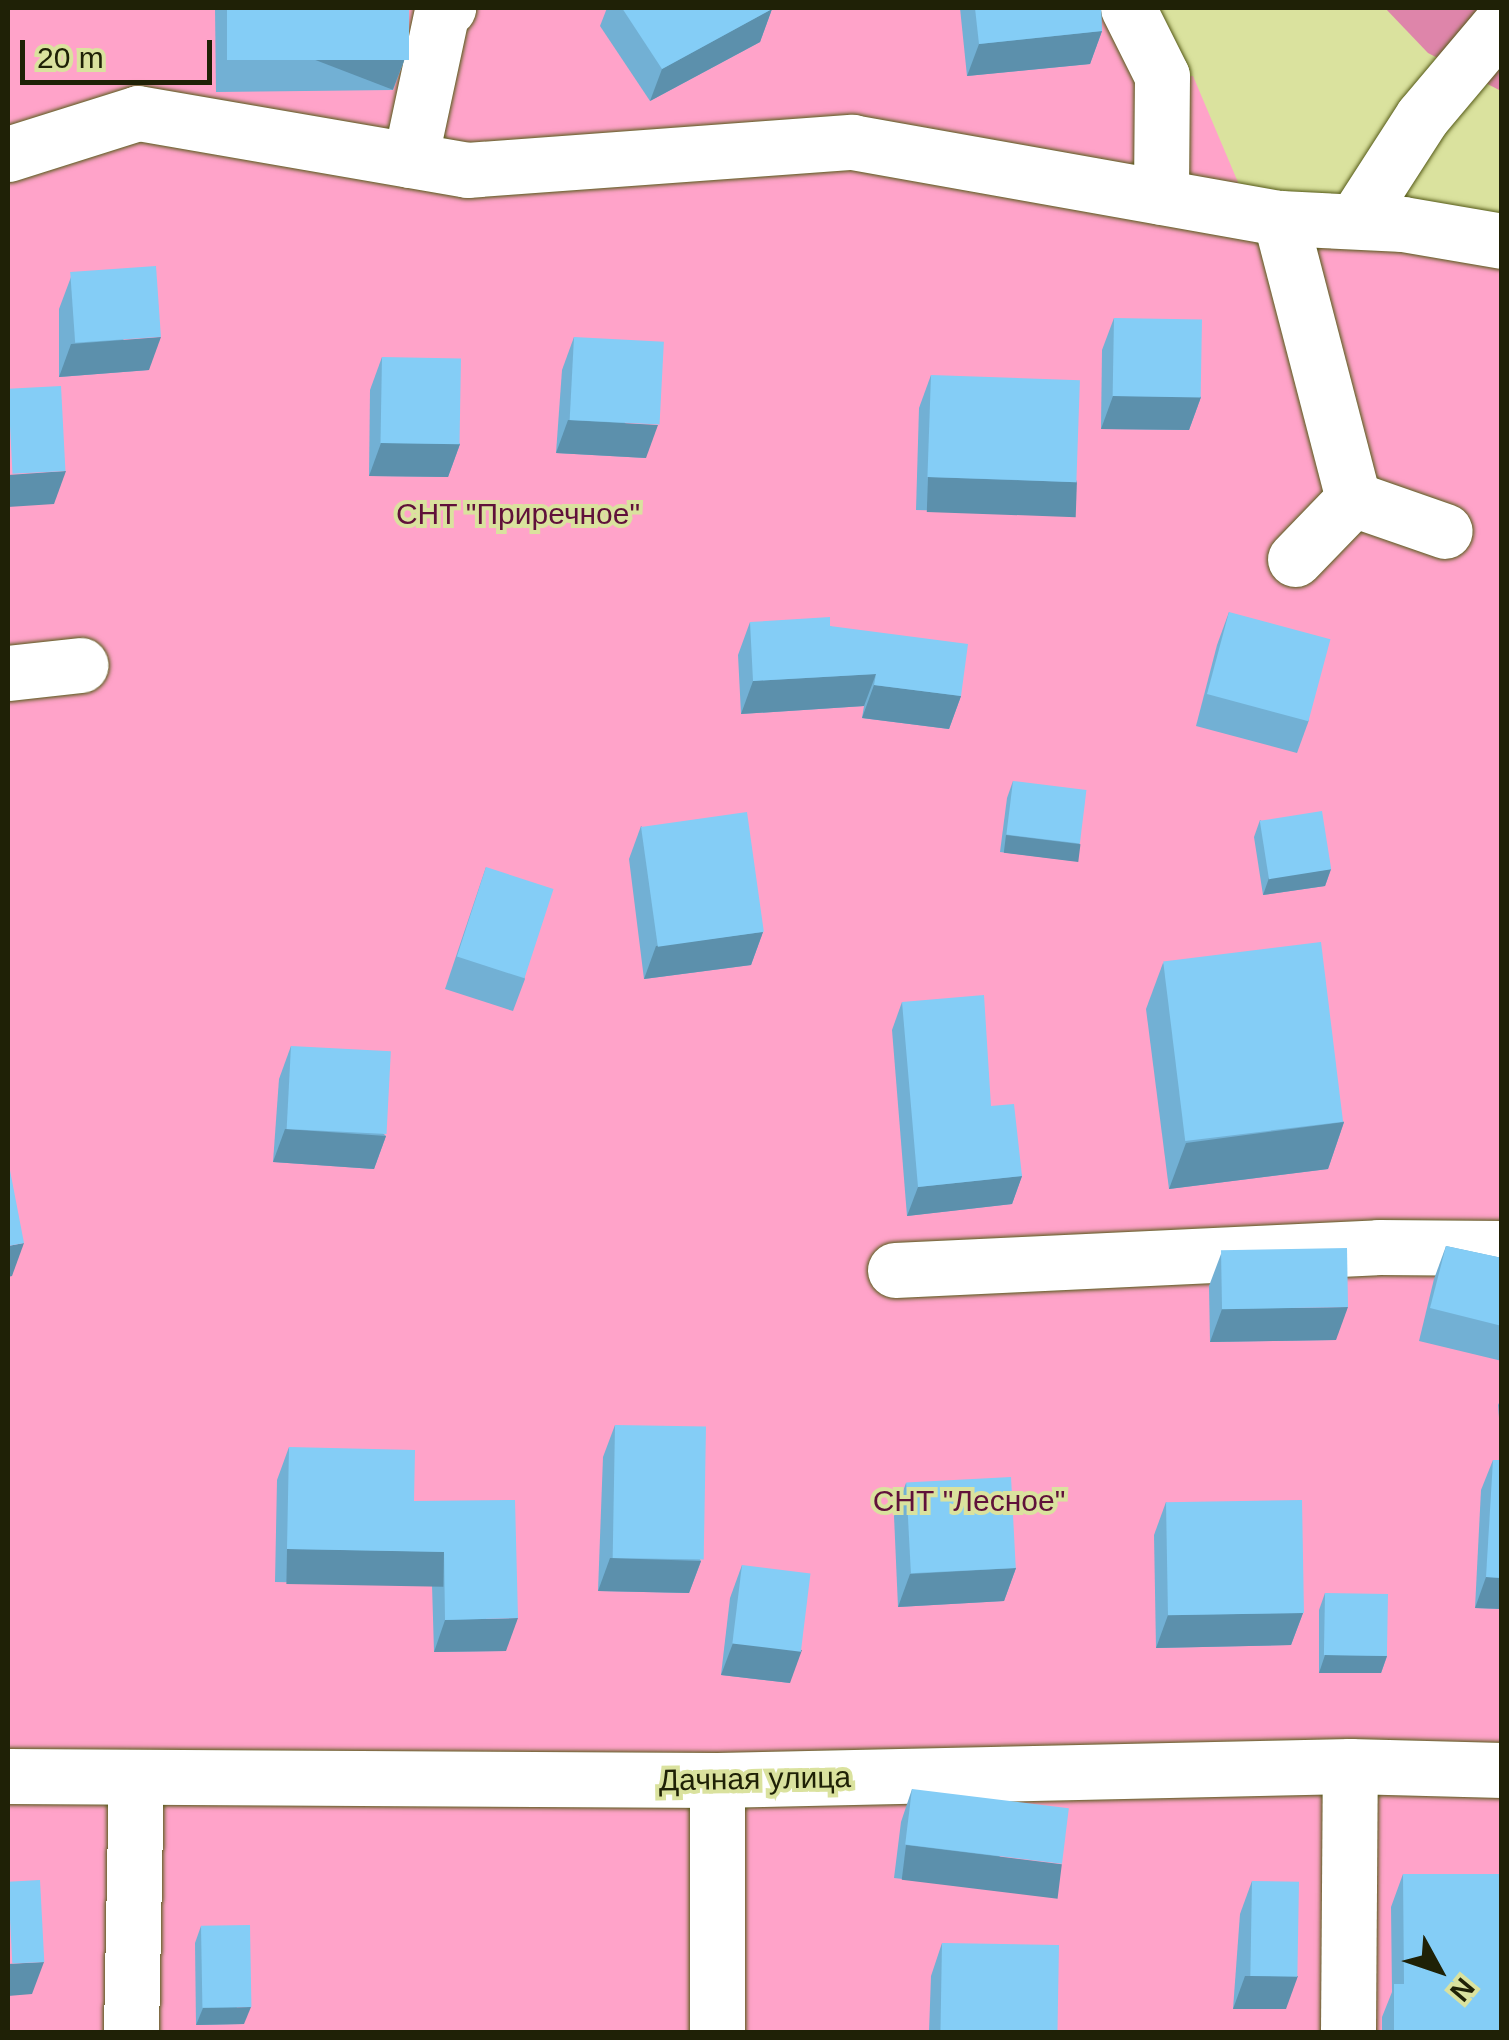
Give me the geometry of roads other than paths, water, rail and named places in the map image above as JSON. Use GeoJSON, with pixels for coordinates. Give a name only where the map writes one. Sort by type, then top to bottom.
{"type":"FeatureCollection","features":[{"type":"Feature","properties":{"kind":"street"},"geometry":{"type":"LineString","coordinates":[[410,160],[442,10],[448,8]]}},
{"type":"Feature","properties":{"kind":"street"},"geometry":{"type":"LineString","coordinates":[[1128,8],[1162,76],[1161,197]]}},
{"type":"Feature","properties":{"kind":"street"},"geometry":{"type":"LineString","coordinates":[[1356,221],[1422,117],[1502,22]]}},
{"type":"Feature","properties":{"kind":"street"},"geometry":{"type":"LineString","coordinates":[[8,154],[138,114],[467,170],[852,142],[1280,218],[1356,221],[1502,241]]}},
{"type":"Feature","properties":{"kind":"street"},"geometry":{"type":"LineString","coordinates":[[1280,218],[1352,499]]}},
{"type":"Feature","properties":{"kind":"street"},"geometry":{"type":"LineString","coordinates":[[1352,499],[1445,532]]}},
{"type":"Feature","properties":{"kind":"street"},"geometry":{"type":"LineString","coordinates":[[1296,559],[1352,499]]}},
{"type":"Feature","properties":{"kind":"street"},"geometry":{"type":"LineString","coordinates":[[8,672],[81,665]]}},
{"type":"Feature","properties":{"kind":"street"},"geometry":{"type":"LineString","coordinates":[[895,1270],[1379,1247],[1502,1248]]}},
{"type":"Feature","properties":{"kind":"street"},"geometry":{"type":"LineString","coordinates":[[1348,2032],[1350,1766]]}},
{"type":"Feature","properties":{"kind":"street","name":"Дачная улица"},"geometry":{"type":"LineString","coordinates":[[8,1776],[136,1780],[717,1780],[1350,1766],[1502,1770]]}},
{"type":"Feature","properties":{"kind":"street"},"geometry":{"type":"LineString","coordinates":[[131,2032],[136,1780]]}},
{"type":"Feature","properties":{"kind":"street"},"geometry":{"type":"LineString","coordinates":[[717,1780],[717,2032]]}},
{"type":"Feature","properties":{"kind":"park label","name":"СНТ \"Приречное\""},"geometry":{"type":"Point","coordinates":[518,514]}},
{"type":"Feature","properties":{"kind":"park label","name":"СНТ \"Лесное\""},"geometry":{"type":"Point","coordinates":[969,1501]}}]}
